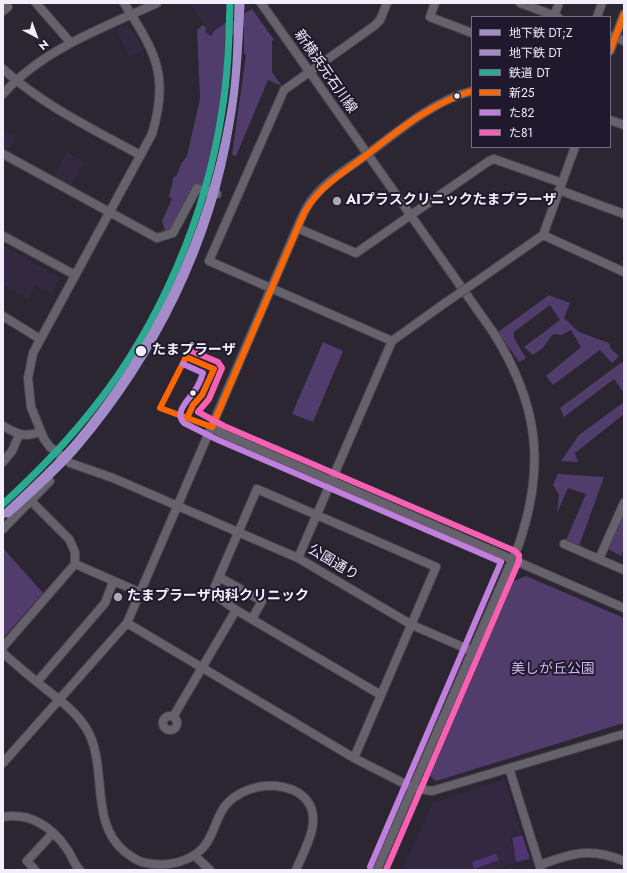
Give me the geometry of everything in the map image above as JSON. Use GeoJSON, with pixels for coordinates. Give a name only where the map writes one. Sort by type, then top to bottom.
{"type":"FeatureCollection","features":[{"type":"Feature","properties":{"kind":"street"},"geometry":{"type":"LineString","coordinates":[[3,11],[8,7],[4,3]]}},
{"type":"Feature","properties":{"kind":"street"},"geometry":{"type":"LineString","coordinates":[[36,3],[71,43]]}},
{"type":"Feature","properties":{"kind":"street","name":"公園通り"},"geometry":{"type":"LineString","coordinates":[[124,3],[155,57],[160,82],[158,115],[152,134],[33,353],[28,378],[31,407],[40,432],[50,447],[70,462],[298,558],[412,625],[472,651]]}},
{"type":"Feature","properties":{"kind":"street"},"geometry":{"type":"LineString","coordinates":[[3,94],[15,80],[44,59],[71,43],[157,3]]}},
{"type":"Feature","properties":{"kind":"street","name":"新横浜元石川線"},"geometry":{"type":"LineString","coordinates":[[262,3],[367,155],[472,301],[506,353],[526,399],[535,449],[532,496],[527,520],[519,544],[512,558]]}},
{"type":"Feature","properties":{"kind":"street"},"geometry":{"type":"LineString","coordinates":[[387,3],[380,20],[374,26],[284,90],[209,261],[392,341]]}},
{"type":"Feature","properties":{"kind":"street"},"geometry":{"type":"LineString","coordinates":[[435,3],[430,17],[471,33]]}},
{"type":"Feature","properties":{"kind":"street"},"geometry":{"type":"LineString","coordinates":[[520,3],[556,16],[559,3]]}},
{"type":"Feature","properties":{"kind":"street"},"geometry":{"type":"LineString","coordinates":[[596,16],[602,3]]}},
{"type":"Feature","properties":{"kind":"street"},"geometry":{"type":"LineString","coordinates":[[624,14],[612,37],[624,41]]}},
{"type":"Feature","properties":{"kind":"street"},"geometry":{"type":"LineString","coordinates":[[3,70],[52,106],[140,155]]}},
{"type":"Feature","properties":{"kind":"street"},"geometry":{"type":"LineString","coordinates":[[3,763],[127,623],[139,592],[212,427],[304,211],[315,195],[367,155],[439,105],[471,91]]}},
{"type":"Feature","properties":{"kind":"street"},"geometry":{"type":"LineString","coordinates":[[611,120],[624,125]]}},
{"type":"Feature","properties":{"kind":"street"},"geometry":{"type":"LineString","coordinates":[[298,558],[392,341],[543,235],[575,148]]}},
{"type":"Feature","properties":{"kind":"street"},"geometry":{"type":"LineString","coordinates":[[3,154],[157,238],[173,233],[197,188],[217,194]]}},
{"type":"Feature","properties":{"kind":"street"},"geometry":{"type":"LineString","coordinates":[[297,228],[356,253],[494,159],[624,214]]}},
{"type":"Feature","properties":{"kind":"street"},"geometry":{"type":"LineString","coordinates":[[543,235],[624,272]]}},
{"type":"Feature","properties":{"kind":"street"},"geometry":{"type":"LineString","coordinates":[[3,236],[75,275]]}},
{"type":"Feature","properties":{"kind":"street"},"geometry":{"type":"LineString","coordinates":[[3,316],[40,339]]}},
{"type":"Feature","properties":{"kind":"street"},"geometry":{"type":"LineString","coordinates":[[3,426],[19,435],[29,436],[40,432]]}},
{"type":"Feature","properties":{"kind":"street"},"geometry":{"type":"LineString","coordinates":[[212,427],[221,433],[512,558],[624,608]]}},
{"type":"Feature","properties":{"kind":"street"},"geometry":{"type":"LineString","coordinates":[[3,462],[12,451],[19,435]]}},
{"type":"Feature","properties":{"kind":"street"},"geometry":{"type":"LineString","coordinates":[[3,529],[50,481]]}},
{"type":"Feature","properties":{"kind":"street"},"geometry":{"type":"LineString","coordinates":[[354,758],[436,567],[257,489],[212,593],[236,610],[381,695]]}},
{"type":"Feature","properties":{"kind":"street"},"geometry":{"type":"LineString","coordinates":[[3,647],[75,564],[75,552],[69,540],[31,501]]}},
{"type":"Feature","properties":{"kind":"street"},"geometry":{"type":"LineString","coordinates":[[599,559],[624,503]]}},
{"type":"Feature","properties":{"kind":"street"},"geometry":{"type":"LineString","coordinates":[[564,544],[624,570]]}},
{"type":"Feature","properties":{"kind":"street"},"geometry":{"type":"LineString","coordinates":[[377,870],[512,558]]}},
{"type":"Feature","properties":{"kind":"street"},"geometry":{"type":"LineString","coordinates":[[75,564],[113,582],[139,592]]}},
{"type":"Feature","properties":{"kind":"street"},"geometry":{"type":"LineString","coordinates":[[219,577],[262,601],[252,619]]}},
{"type":"Feature","properties":{"kind":"street"},"geometry":{"type":"LineString","coordinates":[[37,682],[105,603],[113,582]]}},
{"type":"Feature","properties":{"kind":"street"},"geometry":{"type":"LineString","coordinates":[[173,717],[236,610]]}},
{"type":"Feature","properties":{"kind":"street"},"geometry":{"type":"LineString","coordinates":[[127,623],[354,758],[413,788],[432,791],[624,734]]}},
{"type":"Feature","properties":{"kind":"street"},"geometry":{"type":"LineString","coordinates":[[3,653],[78,717],[91,737],[97,767],[101,803],[109,831],[122,849],[136,860],[160,865],[178,862],[194,855],[210,839],[225,806],[241,792],[257,787],[289,788],[303,795],[310,804],[314,817],[312,830],[296,870]]}},
{"type":"Feature","properties":{"kind":"street"},"geometry":{"type":"LineString","coordinates":[[509,768],[541,867],[572,854],[588,852],[608,854],[624,861]]}},
{"type":"Feature","properties":{"kind":"street"},"geometry":{"type":"LineString","coordinates":[[3,817],[15,815],[33,818],[53,833],[66,848],[80,870]]}},
{"type":"Feature","properties":{"kind":"street"},"geometry":{"type":"LineString","coordinates":[[35,870],[27,861],[53,833]]}},
{"type":"Feature","properties":{"kind":"street"},"geometry":{"type":"LineString","coordinates":[[194,855],[210,870]]}},
{"type":"Feature","properties":{"kind":"shaded area"},"geometry":{"type":"Polygon","coordinates":[[[189,3],[249,3],[251,6],[214,30],[211,35],[205,32],[206,26],[189,3]]]}},
{"type":"Feature","properties":{"kind":"shaded area"},"geometry":{"type":"Polygon","coordinates":[[[124,26],[132,29],[144,50],[129,57],[116,29],[124,26]]]}},
{"type":"Feature","properties":{"kind":"shaded area"},"geometry":{"type":"Polygon","coordinates":[[[3,129],[17,137],[7,153],[3,151],[3,129]]]}},
{"type":"Feature","properties":{"kind":"shaded area"},"geometry":{"type":"Polygon","coordinates":[[[67,152],[85,162],[70,187],[53,178],[67,152]]]}},
{"type":"Feature","properties":{"kind":"shaded area"},"geometry":{"type":"Polygon","coordinates":[[[3,245],[60,278],[51,294],[36,285],[28,299],[3,285],[3,245]]]}},
{"type":"Feature","properties":{"kind":"shaded area"},"geometry":{"type":"Polygon","coordinates":[[[505,779],[521,834],[510,837],[516,862],[494,870],[402,870],[433,803],[505,779]]]}},
{"type":"Feature","properties":{"kind":"shaded area"},"geometry":{"type":"Polygon","coordinates":[[[522,835],[530,859],[516,862],[512,838],[522,835]]]}},
{"type":"Feature","properties":{"kind":"shaded area"},"geometry":{"type":"Polygon","coordinates":[[[496,854],[499,860],[474,869],[472,862],[496,854]]]}},
{"type":"Feature","properties":{"kind":"green space"},"geometry":{"type":"Polygon","coordinates":[[[252,9],[274,40],[272,41],[272,72],[282,86],[268,80],[236,156],[232,155],[246,55],[244,54],[244,27],[234,19],[252,9]]]}},
{"type":"Feature","properties":{"kind":"green space"},"geometry":{"type":"Polygon","coordinates":[[[231,19],[243,27],[242,35],[225,35],[223,96],[205,187],[203,186],[172,231],[166,234],[162,221],[172,199],[169,197],[174,176],[176,177],[181,164],[187,156],[200,99],[197,30],[203,25],[206,28],[205,32],[211,36],[214,31],[231,19]]]}},
{"type":"Feature","properties":{"kind":"green space"},"geometry":{"type":"Polygon","coordinates":[[[549,295],[570,303],[564,318],[579,332],[609,343],[611,349],[619,356],[612,363],[600,350],[553,385],[546,376],[581,347],[571,330],[562,335],[553,334],[543,348],[533,355],[524,347],[560,320],[550,305],[514,332],[514,338],[526,358],[519,362],[498,332],[549,295]]]}},
{"type":"Feature","properties":{"kind":"green space"},"geometry":{"type":"Polygon","coordinates":[[[323,342],[343,351],[313,422],[292,414],[323,342]]]}},
{"type":"Feature","properties":{"kind":"green space"},"geometry":{"type":"Polygon","coordinates":[[[622,362],[624,365],[624,393],[614,379],[564,417],[560,408],[622,362]]]}},
{"type":"Feature","properties":{"kind":"green space"},"geometry":{"type":"Polygon","coordinates":[[[624,402],[624,414],[575,453],[578,462],[561,461],[579,435],[624,402]]]}},
{"type":"Feature","properties":{"kind":"green space"},"geometry":{"type":"Polygon","coordinates":[[[558,474],[604,477],[579,546],[566,540],[586,494],[568,488],[557,513],[559,495],[553,485],[558,474]]]}},
{"type":"Feature","properties":{"kind":"green space"},"geometry":{"type":"Polygon","coordinates":[[[624,509],[624,548],[621,556],[607,548],[624,509]]]}},
{"type":"Feature","properties":{"kind":"green space"},"geometry":{"type":"Polygon","coordinates":[[[3,548],[43,593],[3,638],[3,548]]]}},
{"type":"Feature","properties":{"kind":"green space","name":"美しが丘公園"},"geometry":{"type":"Polygon","coordinates":[[[526,576],[624,618],[624,723],[436,781],[430,776],[514,581],[526,576]]]}},
{"type":"Feature","properties":{"kind":"metro line","name":"DT;Z"},"geometry":{"type":"LineString","coordinates":[[3,515],[66,454],[103,409],[129,371],[153,331],[174,290],[193,248],[221,160],[234,87],[238,3]]}},
{"type":"Feature","properties":{"kind":"metro line","name":"DT"},"geometry":{"type":"LineString","coordinates":[[8,514],[62,464],[106,411],[132,374],[155,336],[176,296],[194,254],[209,212],[221,168],[230,124],[234,94],[241,3]]}},
{"type":"Feature","properties":{"kind":"rail line","name":"DT"},"geometry":{"type":"LineString","coordinates":[[3,504],[52,456],[96,405],[141,339],[177,266],[205,189],[215,150],[226,84],[230,3]]}},
{"type":"Feature","properties":{"kind":"transit line","name":"新25"},"geometry":{"type":"LineString","coordinates":[[611,48],[624,14]]}},
{"type":"Feature","properties":{"kind":"transit line","name":"新25"},"geometry":{"type":"LineString","coordinates":[[212,427],[301,220],[313,199],[339,175],[392,135],[443,102],[471,91]]}},
{"type":"Feature","properties":{"kind":"transit line","name":"た81"},"geometry":{"type":"LineString","coordinates":[[189,350],[218,362],[222,368],[209,399],[198,412],[224,426],[515,551],[519,555],[519,561],[386,870]]}},
{"type":"Feature","properties":{"kind":"transit line","name":"新25"},"geometry":{"type":"LineString","coordinates":[[188,416],[193,405],[202,395],[214,369],[186,357],[160,408],[212,427]]}},
{"type":"Feature","properties":{"kind":"transit line","name":"た82"},"geometry":{"type":"LineString","coordinates":[[183,364],[203,373],[198,386],[181,410],[181,419],[184,423],[218,440],[501,562],[370,867]]}},
{"type":"Feature","properties":{"kind":"place","name":"AIプラスクリニックたまプラーザ"},"geometry":{"type":"Point","coordinates":[337,201]}},
{"type":"Feature","properties":{"kind":"place","name":"たまプラーザ"},"geometry":{"type":"Point","coordinates":[141,351]}},
{"type":"Feature","properties":{"kind":"place","name":"たまプラーザ内科クリニック"},"geometry":{"type":"Point","coordinates":[118,597]}}]}
